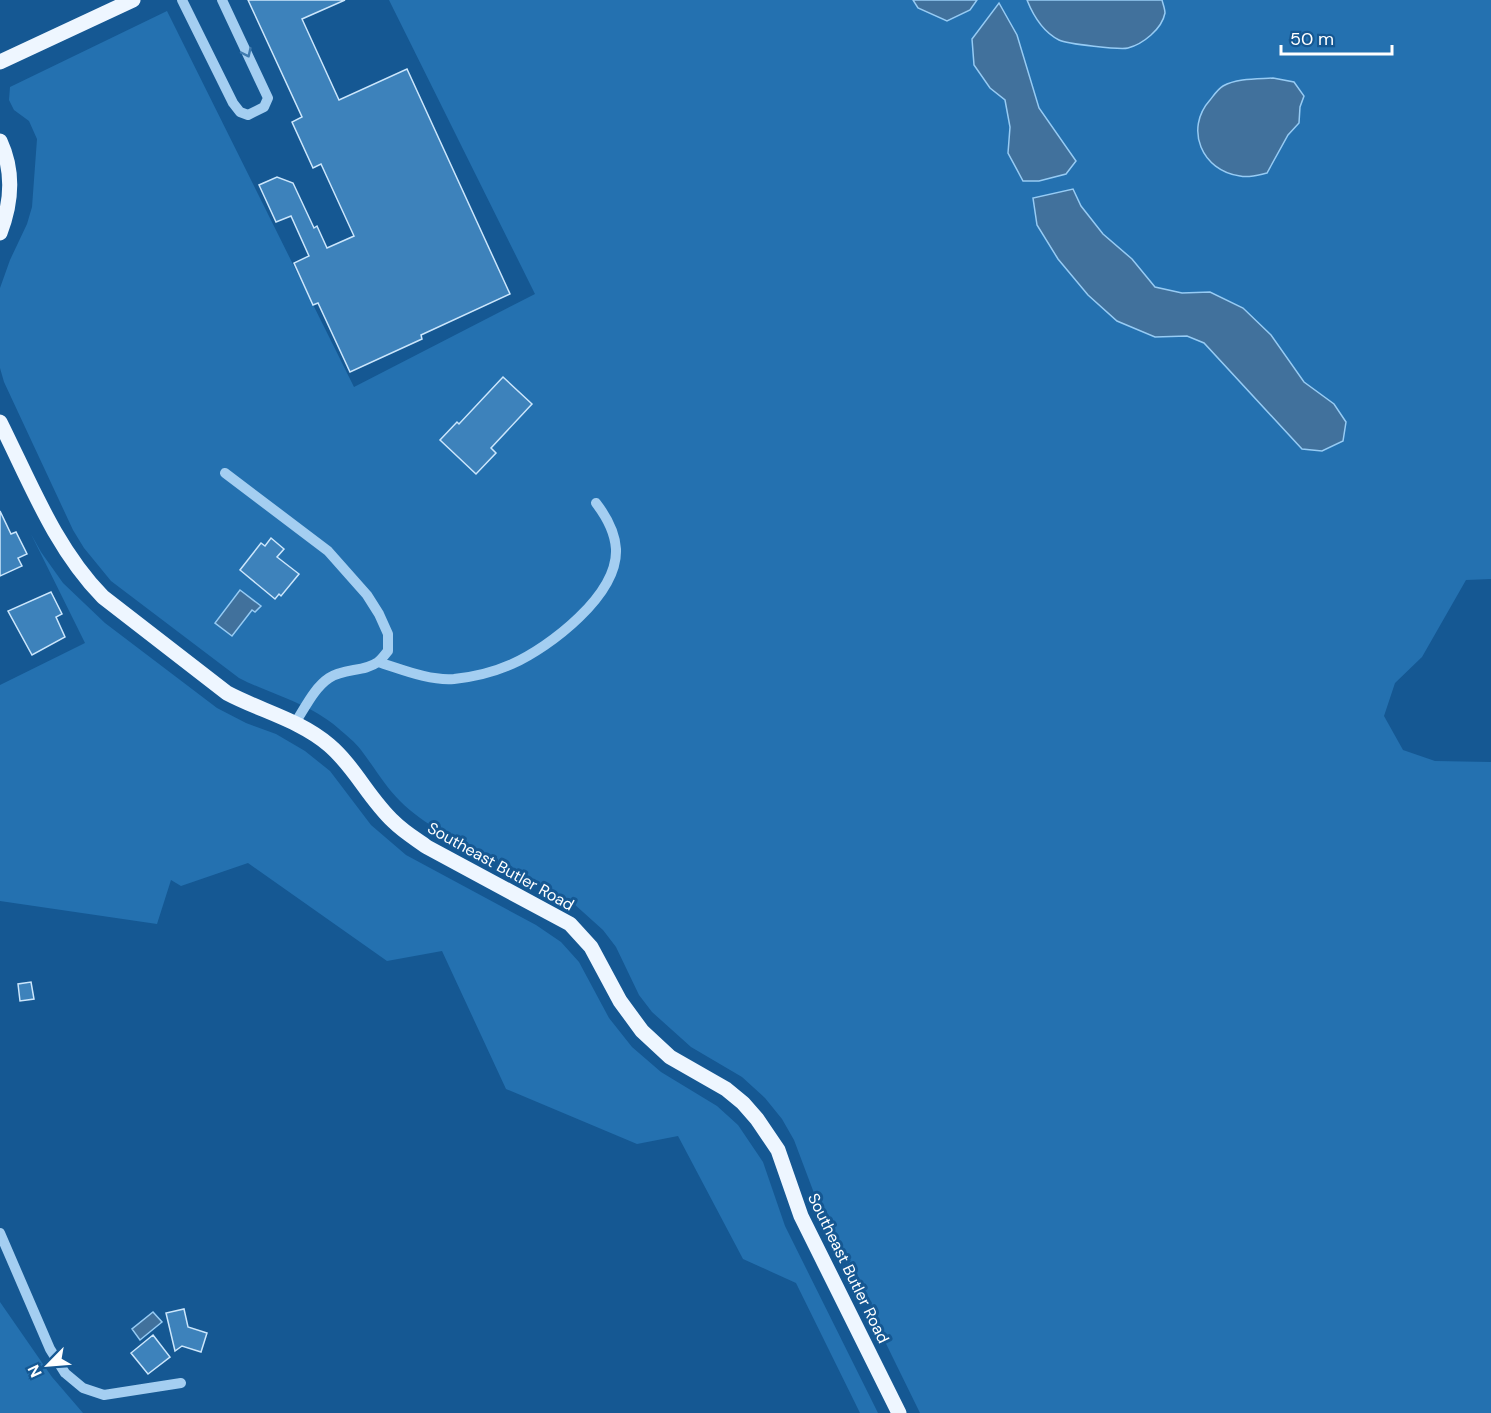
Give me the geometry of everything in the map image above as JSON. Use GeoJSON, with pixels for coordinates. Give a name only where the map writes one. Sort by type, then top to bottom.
{"type":"FeatureCollection","features":[{"type":"Feature","properties":{"kind":"main road"},"geometry":{"type":"LineString","coordinates":[[0,62],[133,0]]}},
{"type":"Feature","properties":{"kind":"main road"},"geometry":{"type":"LineString","coordinates":[[0,141],[7,158],[10,198],[0,232]]}},
{"type":"Feature","properties":{"kind":"main road","name":"Southeast Butler Road"},"geometry":{"type":"LineString","coordinates":[[0,422],[63,547],[87,581],[103,597],[227,693],[245,703],[295,723],[328,744],[342,757],[393,821],[408,834],[427,847],[570,924],[591,947],[620,1001],[642,1032],[670,1057],[726,1089],[743,1103],[778,1150],[801,1216],[899,1413]]}},
{"type":"Feature","properties":{"kind":"lane"},"geometry":{"type":"LineString","coordinates":[[182,0],[233,103],[240,111],[248,115],[264,107],[268,98],[222,0]]}},
{"type":"Feature","properties":{"kind":"lane"},"geometry":{"type":"LineString","coordinates":[[225,473],[328,551],[367,595],[388,634],[388,651],[378,662],[328,678],[316,690],[295,723]]}},
{"type":"Feature","properties":{"kind":"lane"},"geometry":{"type":"LineString","coordinates":[[378,662],[427,676],[452,679],[504,667],[540,648],[590,606],[604,588],[613,567],[616,549],[612,531],[596,503]]}},
{"type":"Feature","properties":{"kind":"lane"},"geometry":{"type":"LineString","coordinates":[[0,1233],[50,1349],[65,1374],[83,1388],[104,1395],[181,1383]]}},
{"type":"Feature","properties":{"kind":"shaded area"},"geometry":{"type":"Polygon","coordinates":[[[389,0],[1491,0],[1491,579],[1466,580],[1422,657],[1395,683],[1384,716],[1403,750],[1435,761],[1491,762],[1491,1413],[920,1413],[820,1209],[794,1140],[782,1119],[765,1098],[742,1077],[691,1047],[652,1012],[639,995],[616,947],[603,930],[573,903],[441,832],[420,818],[384,783],[359,747],[327,719],[239,678],[111,581],[84,548],[73,530],[4,382],[0,368],[0,288],[32,207],[37,139],[29,121],[14,110],[9,100],[10,87],[167,11],[354,387],[535,294],[389,0]]]}},
{"type":"Feature","properties":{"kind":"shaded area"},"geometry":{"type":"Polygon","coordinates":[[[913,0],[977,0],[970,10],[947,21],[918,8],[913,0]]]}},
{"type":"Feature","properties":{"kind":"shaded area"},"geometry":{"type":"Polygon","coordinates":[[[1027,0],[1162,0],[1165,13],[1160,25],[1151,35],[1128,48],[1083,45],[1064,42],[1053,37],[1039,23],[1027,0]]]}},
{"type":"Feature","properties":{"kind":"shaded area"},"geometry":{"type":"Polygon","coordinates":[[[999,3],[1017,35],[1039,108],[1076,161],[1066,174],[1039,181],[1023,181],[1008,153],[1010,127],[1005,100],[990,88],[974,65],[972,39],[999,3]]]}},
{"type":"Feature","properties":{"kind":"shaded area"},"geometry":{"type":"Polygon","coordinates":[[[1273,78],[1294,82],[1304,96],[1300,107],[1299,123],[1288,135],[1267,173],[1247,177],[1227,172],[1216,166],[1201,147],[1198,123],[1202,111],[1219,89],[1229,83],[1273,78]]]}},
{"type":"Feature","properties":{"kind":"shaded area"},"geometry":{"type":"Polygon","coordinates":[[[1073,189],[1081,206],[1103,234],[1132,259],[1155,287],[1182,293],[1210,292],[1243,308],[1271,335],[1304,382],[1334,404],[1346,422],[1343,441],[1322,451],[1302,449],[1204,343],[1187,336],[1155,337],[1117,321],[1088,295],[1058,259],[1037,225],[1033,198],[1073,189]]]}},
{"type":"Feature","properties":{"kind":"shaded area"},"geometry":{"type":"Polygon","coordinates":[[[31,534],[63,583],[105,623],[217,708],[246,723],[276,734],[305,751],[330,771],[371,825],[406,855],[536,925],[561,942],[579,962],[609,1018],[632,1047],[661,1072],[717,1106],[738,1125],[763,1162],[785,1226],[878,1413],[860,1413],[796,1283],[743,1259],[678,1136],[637,1144],[506,1089],[442,951],[387,961],[248,863],[181,886],[171,880],[157,924],[0,901],[0,685],[85,643],[31,534]]]}},
{"type":"Feature","properties":{"kind":"shaded area"},"geometry":{"type":"Polygon","coordinates":[[[240,590],[261,606],[255,612],[252,610],[232,636],[215,623],[240,590]]]}},
{"type":"Feature","properties":{"kind":"shaded area"},"geometry":{"type":"Polygon","coordinates":[[[0,1302],[52,1377],[83,1413],[0,1413],[0,1302]]]}},
{"type":"Feature","properties":{"kind":"shaded area"},"geometry":{"type":"Polygon","coordinates":[[[153,1312],[162,1322],[140,1340],[132,1329],[153,1312]]]}},
{"type":"Feature","properties":{"kind":"building"},"geometry":{"type":"Polygon","coordinates":[[[248,0],[345,0],[302,19],[339,100],[407,69],[510,294],[421,335],[422,339],[350,372],[318,303],[313,305],[294,263],[309,256],[291,216],[276,222],[259,185],[277,177],[293,183],[314,228],[317,226],[327,248],[354,236],[321,164],[313,168],[292,122],[302,117],[248,0]]]}},
{"type":"Feature","properties":{"kind":"building"},"geometry":{"type":"Polygon","coordinates":[[[503,377],[532,404],[491,448],[496,453],[476,474],[440,440],[457,422],[459,424],[503,377]]]}},
{"type":"Feature","properties":{"kind":"building"},"geometry":{"type":"Polygon","coordinates":[[[0,511],[11,534],[16,532],[27,554],[18,558],[22,566],[0,576],[0,511]]]}},
{"type":"Feature","properties":{"kind":"building"},"geometry":{"type":"Polygon","coordinates":[[[271,538],[284,549],[277,557],[299,574],[281,596],[279,594],[275,599],[240,570],[261,543],[265,546],[271,538]]]}},
{"type":"Feature","properties":{"kind":"building"},"geometry":{"type":"Polygon","coordinates":[[[51,592],[62,614],[56,617],[65,637],[32,655],[8,611],[51,592]]]}},
{"type":"Feature","properties":{"kind":"building"},"geometry":{"type":"Polygon","coordinates":[[[31,982],[34,999],[20,1001],[18,984],[31,982]]]}},
{"type":"Feature","properties":{"kind":"building"},"geometry":{"type":"Polygon","coordinates":[[[184,1309],[188,1327],[207,1333],[201,1352],[182,1346],[175,1351],[166,1313],[184,1309]]]}},
{"type":"Feature","properties":{"kind":"building"},"geometry":{"type":"Polygon","coordinates":[[[153,1335],[170,1357],[148,1374],[131,1353],[153,1335]]]}}]}
